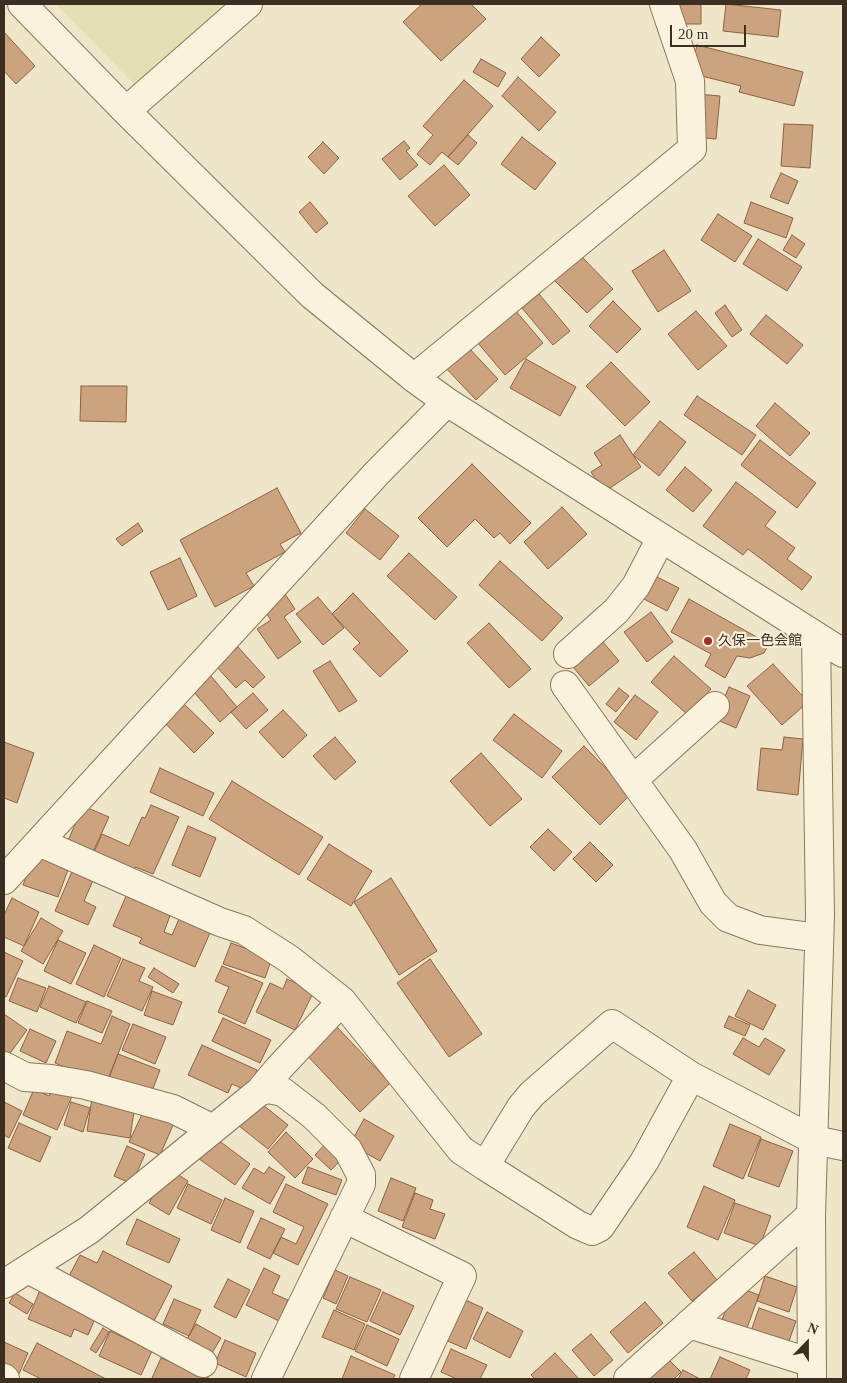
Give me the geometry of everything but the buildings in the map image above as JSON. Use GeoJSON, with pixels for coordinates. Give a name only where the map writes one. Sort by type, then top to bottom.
{"type":"FeatureCollection","features":[{"type":"Feature","properties":{"kind":"street"},"geometry":{"type":"LineString","coordinates":[[22,4],[126,111],[312,295],[414,378],[447,402],[829,644],[819,938],[829,1143],[811,1215],[812,1371],[689,1324]]}},
{"type":"Feature","properties":{"kind":"street"},"geometry":{"type":"LineString","coordinates":[[126,111],[248,4]]}},
{"type":"Feature","properties":{"kind":"street"},"geometry":{"type":"LineString","coordinates":[[414,378],[692,149],[690,81],[664,4]]}},
{"type":"Feature","properties":{"kind":"street"},"geometry":{"type":"LineString","coordinates":[[4,880],[371,480],[447,402]]}},
{"type":"Feature","properties":{"kind":"street"},"geometry":{"type":"LineString","coordinates":[[568,654],[616,610],[636,586],[662,538]]}},
{"type":"Feature","properties":{"kind":"street"},"geometry":{"type":"LineString","coordinates":[[565,685],[683,850],[712,903],[728,918],[760,930],[819,938]]}},
{"type":"Feature","properties":{"kind":"street"},"geometry":{"type":"LineString","coordinates":[[633,780],[715,706]]}},
{"type":"Feature","properties":{"kind":"street"},"geometry":{"type":"LineString","coordinates":[[38,842],[220,922],[244,930],[289,959],[342,1001],[461,1150],[592,1231],[600,1227],[644,1162],[691,1076]]}},
{"type":"Feature","properties":{"kind":"street"},"geometry":{"type":"LineString","coordinates":[[4,1284],[89,1230],[260,1091],[342,1001]]}},
{"type":"Feature","properties":{"kind":"street"},"geometry":{"type":"LineString","coordinates":[[485,1166],[521,1107],[532,1094],[612,1024],[691,1076],[829,1143]]}},
{"type":"Feature","properties":{"kind":"street"},"geometry":{"type":"LineString","coordinates":[[4,1066],[24,1077],[51,1079],[86,1086],[173,1109],[213,1129]]}},
{"type":"Feature","properties":{"kind":"street"},"geometry":{"type":"LineString","coordinates":[[260,1091],[283,1092],[314,1116],[348,1150],[361,1175],[361,1184],[266,1379]]}},
{"type":"Feature","properties":{"kind":"street"},"geometry":{"type":"LineString","coordinates":[[628,1379],[811,1215]]}},
{"type":"Feature","properties":{"kind":"street"},"geometry":{"type":"LineString","coordinates":[[344,1218],[462,1276],[414,1379]]}},
{"type":"Feature","properties":{"kind":"street"},"geometry":{"type":"LineString","coordinates":[[28,1269],[203,1363]]}},
{"type":"Feature","properties":{"kind":"shaded area"},"geometry":{"type":"Polygon","coordinates":[[[56,4],[227,4],[135,85],[56,4]]]}},
{"type":"Feature","properties":{"kind":"place","name":"久保一色会館"},"geometry":{"type":"Point","coordinates":[708,641]}}]}
